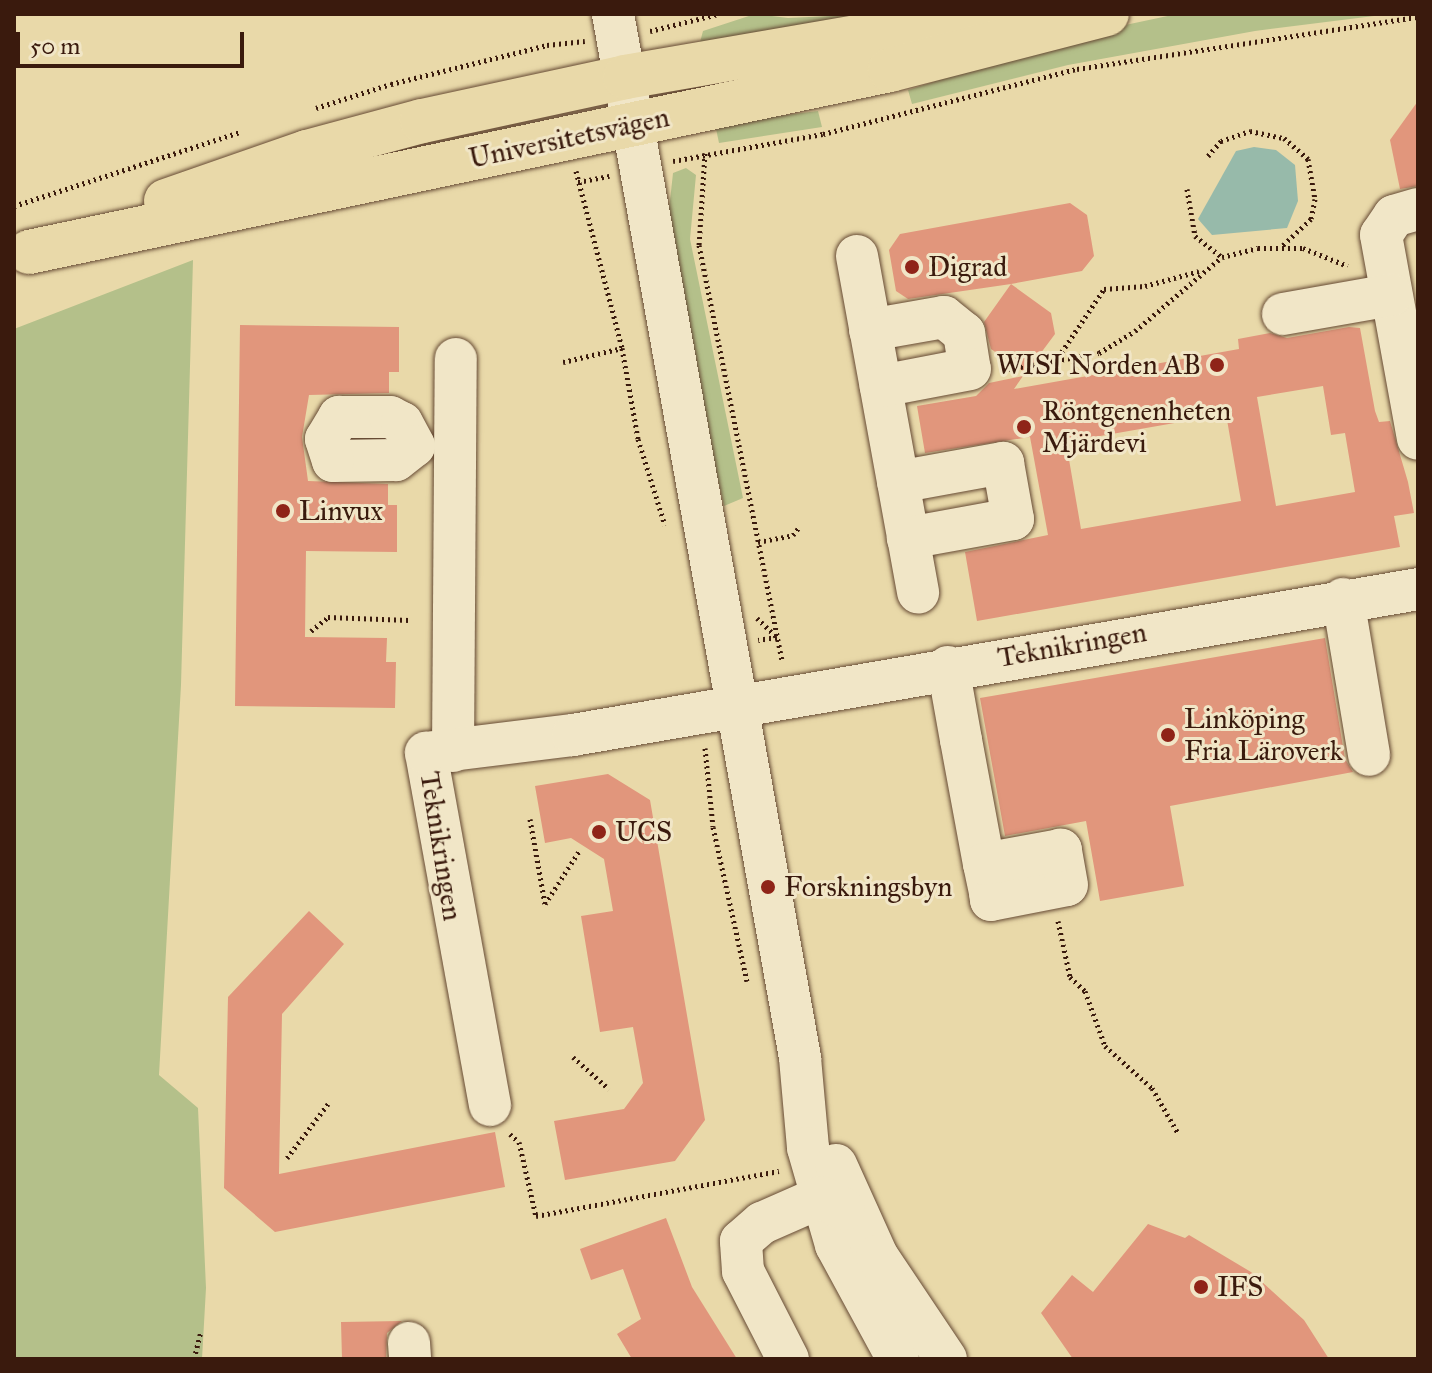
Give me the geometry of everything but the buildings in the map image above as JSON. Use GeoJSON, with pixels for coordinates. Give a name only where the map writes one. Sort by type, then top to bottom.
{"type":"FeatureCollection","features":[{"type":"Feature","properties":{"kind":"main road","name":"Universitetsvägen"},"geometry":{"type":"LineString","coordinates":[[22,255],[307,152],[625,77],[991,14]]}},
{"type":"Feature","properties":{"kind":"main road","name":"Universitetsvägen"},"geometry":{"type":"LineString","coordinates":[[22,255],[890,70],[1107,14]]}},
{"type":"Feature","properties":{"kind":"street"},"geometry":{"type":"LineString","coordinates":[[613,14],[800,1058],[808,1148],[821,1197],[855,1287],[898,1359]]}},
{"type":"Feature","properties":{"kind":"street"},"geometry":{"type":"LineString","coordinates":[[1418,209],[1385,223],[1381,235],[1399,280],[1418,439]]}},
{"type":"Feature","properties":{"kind":"street"},"geometry":{"type":"LineString","coordinates":[[857,256],[918,593]]}},
{"type":"Feature","properties":{"kind":"street"},"geometry":{"type":"LineString","coordinates":[[1283,314],[1399,280]]}},
{"type":"Feature","properties":{"kind":"street"},"geometry":{"type":"LineString","coordinates":[[870,330],[944,317],[964,333],[970,369],[881,386]]}},
{"type":"Feature","properties":{"kind":"street"},"geometry":{"type":"LineString","coordinates":[[440,752],[455,443],[456,359]]}},
{"type":"Feature","properties":{"kind":"street"},"geometry":{"type":"LineString","coordinates":[[414,442],[455,443]]}},
{"type":"Feature","properties":{"kind":"street"},"geometry":{"type":"LineString","coordinates":[[898,482],[1003,463],[1013,519],[908,538]]}},
{"type":"Feature","properties":{"kind":"street","name":"Teknikringen"},"geometry":{"type":"LineString","coordinates":[[490,1105],[440,752],[737,705],[1414,586]]}},
{"type":"Feature","properties":{"kind":"street"},"geometry":{"type":"LineString","coordinates":[[1343,599],[1369,755]]}},
{"type":"Feature","properties":{"kind":"street"},"geometry":{"type":"LineString","coordinates":[[948,667],[984,864],[1061,850],[1067,885],[1051,889]]}},
{"type":"Feature","properties":{"kind":"street"},"geometry":{"type":"LineString","coordinates":[[800,1058],[865,1230],[908,1308],[946,1359]]}},
{"type":"Feature","properties":{"kind":"street"},"geometry":{"type":"LineString","coordinates":[[788,1359],[743,1271],[741,1241],[762,1223],[821,1197],[842,1207],[865,1230]]}},
{"type":"Feature","properties":{"kind":"path"},"geometry":{"type":"LineString","coordinates":[[682,14],[692,65]]}},
{"type":"Feature","properties":{"kind":"path"},"geometry":{"type":"LineString","coordinates":[[578,182],[705,153],[823,134],[1077,69],[1418,17]]}},
{"type":"Feature","properties":{"kind":"path"},"geometry":{"type":"LineString","coordinates":[[702,110],[705,153],[699,245],[789,696]]}},
{"type":"Feature","properties":{"kind":"path"},"geometry":{"type":"LineString","coordinates":[[1208,156],[1233,134],[1259,131],[1284,138],[1308,159],[1315,199],[1311,219],[1282,247]]}},
{"type":"Feature","properties":{"kind":"path"},"geometry":{"type":"LineString","coordinates":[[1187,189],[1195,236],[1222,257]]}},
{"type":"Feature","properties":{"kind":"path"},"geometry":{"type":"LineString","coordinates":[[970,369],[984,373],[1099,353],[1119,342],[1200,271],[1222,257],[1282,247],[1321,253],[1366,275],[1399,280]]}},
{"type":"Feature","properties":{"kind":"path"},"geometry":{"type":"LineString","coordinates":[[1055,362],[1104,289],[1145,286],[1200,271]]}},
{"type":"Feature","properties":{"kind":"path"},"geometry":{"type":"LineString","coordinates":[[563,362],[622,348]]}},
{"type":"Feature","properties":{"kind":"path"},"geometry":{"type":"LineString","coordinates":[[758,542],[793,535],[800,526]]}},
{"type":"Feature","properties":{"kind":"path"},"geometry":{"type":"LineString","coordinates":[[311,631],[328,617],[409,620]]}},
{"type":"Feature","properties":{"kind":"path"},"geometry":{"type":"LineString","coordinates":[[530,819],[545,904],[580,850]]}},
{"type":"Feature","properties":{"kind":"path"},"geometry":{"type":"LineString","coordinates":[[1051,889],[1070,977],[1085,991],[1105,1046],[1152,1088],[1178,1133]]}},
{"type":"Feature","properties":{"kind":"path"},"geometry":{"type":"LineString","coordinates":[[573,1057],[609,1089]]}},
{"type":"Feature","properties":{"kind":"path"},"geometry":{"type":"LineString","coordinates":[[287,1158],[328,1104]]}},
{"type":"Feature","properties":{"kind":"path"},"geometry":{"type":"LineString","coordinates":[[490,1105],[496,1121],[519,1142],[536,1216],[784,1170]]}},
{"type":"Feature","properties":{"kind":"path"},"geometry":{"type":"LineString","coordinates":[[194,1359],[201,1331]]}},
{"type":"Feature","properties":{"kind":"green space"},"geometry":{"type":"Polygon","coordinates":[[[755,14],[788,18],[872,14],[699,46],[703,31],[755,14]]]}},
{"type":"Feature","properties":{"kind":"green space"},"geometry":{"type":"Polygon","coordinates":[[[1177,14],[1390,14],[1255,31],[1068,65],[912,104],[908,90],[1083,34],[1177,14]]]}},
{"type":"Feature","properties":{"kind":"green space"},"geometry":{"type":"Polygon","coordinates":[[[818,111],[822,127],[719,143],[715,124],[818,111]]]}},
{"type":"Feature","properties":{"kind":"green space"},"geometry":{"type":"Polygon","coordinates":[[[686,168],[696,175],[690,239],[743,498],[724,506],[696,386],[669,210],[673,173],[686,168]]]}},
{"type":"Feature","properties":{"kind":"green space"},"geometry":{"type":"Polygon","coordinates":[[[193,260],[181,685],[159,1075],[198,1108],[206,1288],[202,1359],[14,1359],[14,329],[193,260]]]}},
{"type":"Feature","properties":{"kind":"shaded area"},"geometry":{"type":"Polygon","coordinates":[[[1254,147],[1276,150],[1295,165],[1298,201],[1287,228],[1212,235],[1198,219],[1236,151],[1254,147]]]}},
{"type":"Feature","properties":{"kind":"place","name":"Digrad"},"geometry":{"type":"Point","coordinates":[912,267]}},
{"type":"Feature","properties":{"kind":"place","name":"WISI Norden AB"},"geometry":{"type":"Point","coordinates":[1217,365]}},
{"type":"Feature","properties":{"kind":"place","name":"Röntgenenheten Mjärdevi"},"geometry":{"type":"Point","coordinates":[1024,427]}},
{"type":"Feature","properties":{"kind":"place","name":"Linvux"},"geometry":{"type":"Point","coordinates":[283,511]}},
{"type":"Feature","properties":{"kind":"place","name":"Linköping Fria Läroverk"},"geometry":{"type":"Point","coordinates":[1168,735]}},
{"type":"Feature","properties":{"kind":"place","name":"UCS"},"geometry":{"type":"Point","coordinates":[599,832]}},
{"type":"Feature","properties":{"kind":"place","name":"Forskningsbyn"},"geometry":{"type":"Point","coordinates":[768,887]}},
{"type":"Feature","properties":{"kind":"place","name":"IFS"},"geometry":{"type":"Point","coordinates":[1201,1287]}}]}
